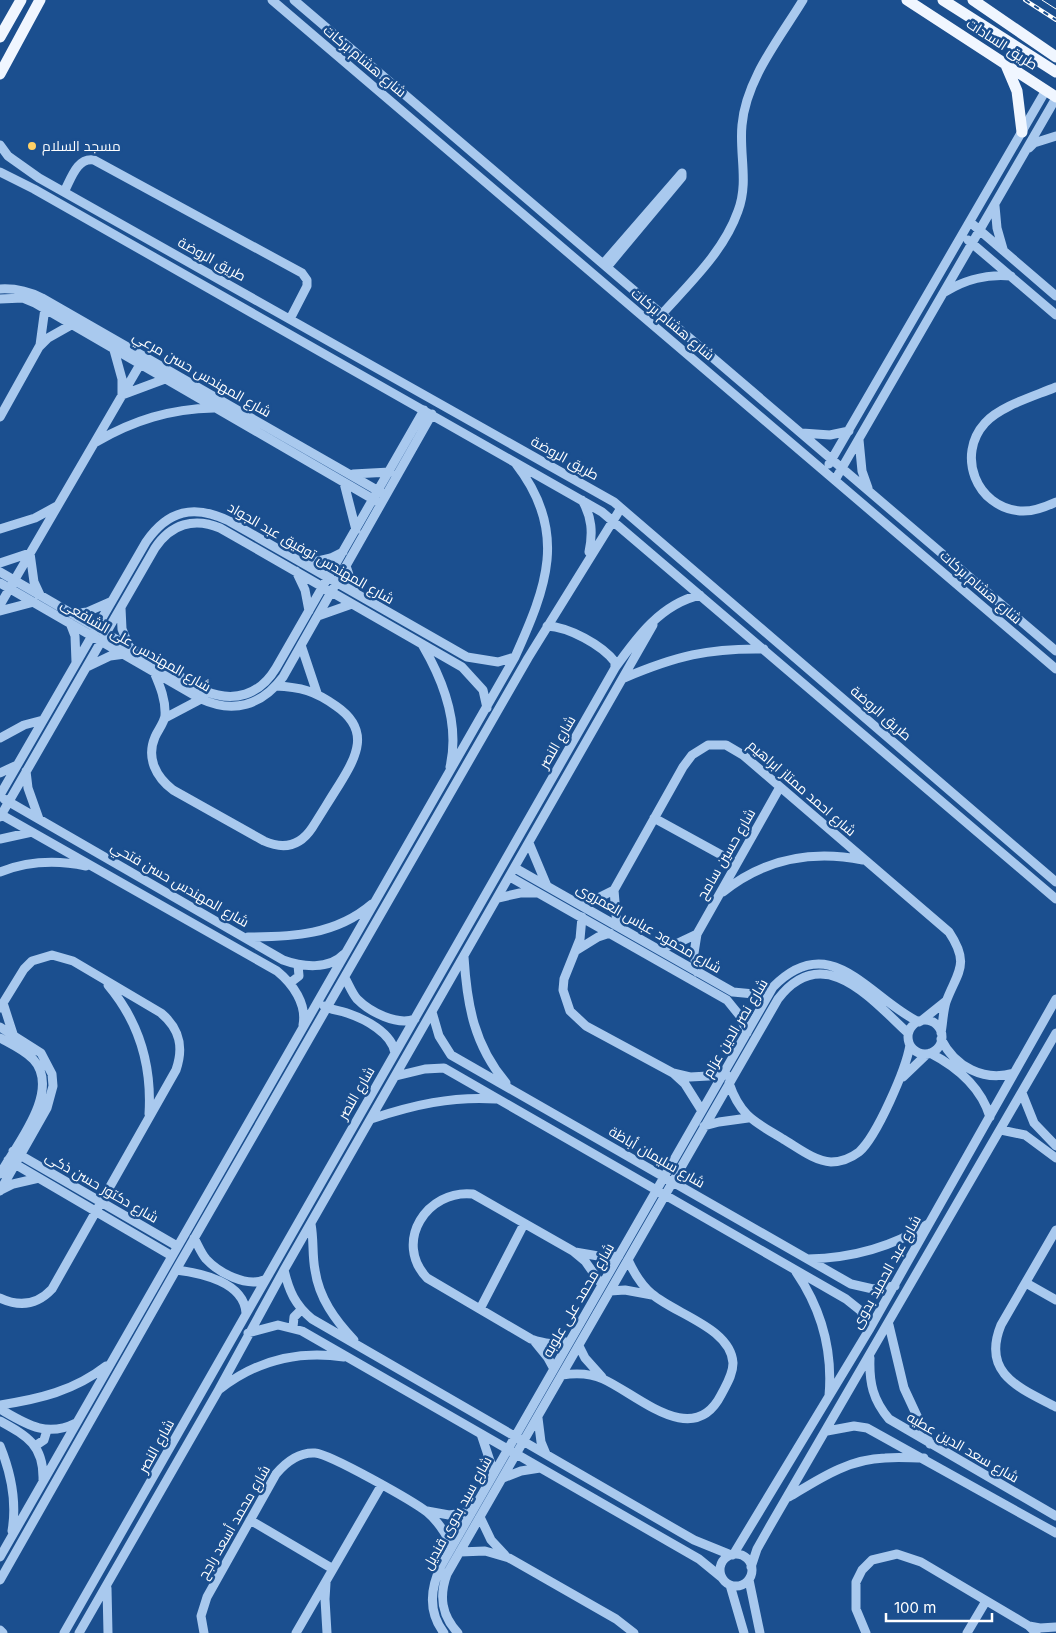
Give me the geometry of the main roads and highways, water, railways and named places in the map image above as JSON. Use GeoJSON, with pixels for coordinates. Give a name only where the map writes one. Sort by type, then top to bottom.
{"type":"FeatureCollection","features":[{"type":"Feature","properties":{"kind":"main road"},"geometry":{"type":"LineString","coordinates":[[0,36],[21,0]]}},
{"type":"Feature","properties":{"kind":"main road"},"geometry":{"type":"LineString","coordinates":[[0,74],[40,0]]}},
{"type":"Feature","properties":{"kind":"main road","name":"طريق السادات"},"geometry":{"type":"LineString","coordinates":[[907,0],[1056,97]]}},
{"type":"Feature","properties":{"kind":"main road","name":"طريق السادات"},"geometry":{"type":"LineString","coordinates":[[943,0],[1056,72]]}},
{"type":"Feature","properties":{"kind":"main road"},"geometry":{"type":"LineString","coordinates":[[973,0],[1056,57]]}},
{"type":"Feature","properties":{"kind":"main road"},"geometry":{"type":"LineString","coordinates":[[1006,65],[1018,97],[1022,132]]}},
{"type":"Feature","properties":{"kind":"tram line"},"geometry":{"type":"LineString","coordinates":[[1042,0],[1056,9]]}},
{"type":"Feature","properties":{"kind":"railway"},"geometry":{"type":"LineString","coordinates":[[1025,0],[1056,20]]}},
{"type":"Feature","properties":{"kind":"place","name":"مسجد السلام"},"geometry":{"type":"Point","coordinates":[32,146]}}]}
